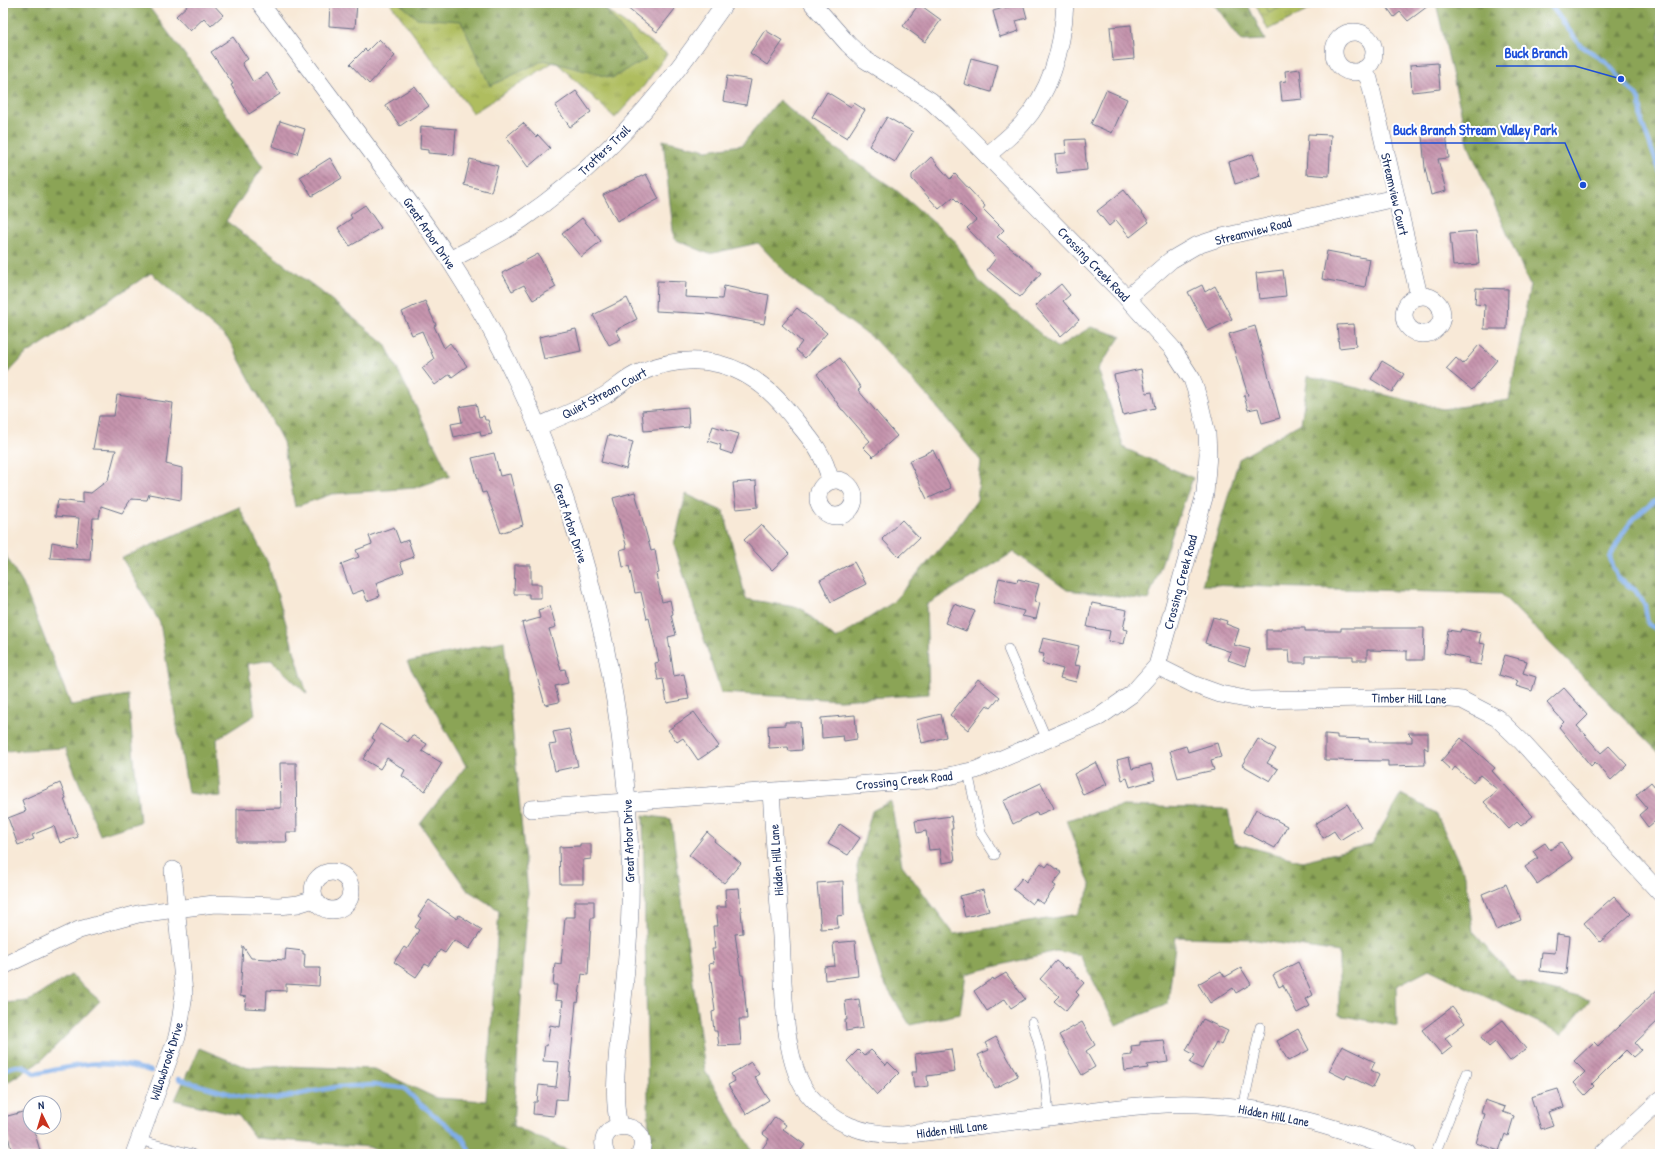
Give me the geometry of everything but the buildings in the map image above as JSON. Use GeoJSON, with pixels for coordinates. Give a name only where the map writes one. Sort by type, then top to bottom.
{"type":"FeatureCollection","features":[{"type":"Feature","properties":{"kind":"street","name":"Great Arbor Drive"},"geometry":{"type":"LineString","coordinates":[[260,3],[404,195],[450,260],[491,331],[537,427],[572,519],[601,623],[620,735],[627,802],[630,906],[628,952],[616,1076],[615,1102],[619,1126]]}},
{"type":"Feature","properties":{"kind":"street","name":"Trotters Trail"},"geometry":{"type":"LineString","coordinates":[[450,260],[521,221],[569,183],[643,111],[675,73],[725,3]]}},
{"type":"Feature","properties":{"kind":"street","name":"Crossing Creek Road"},"geometry":{"type":"LineString","coordinates":[[531,809],[935,779],[968,772],[1099,717],[1117,706],[1132,694],[1157,666],[1205,494],[1208,454],[1207,434],[1199,400],[1192,379],[1182,361],[1127,298],[988,155],[931,101],[864,59],[848,44],[812,3]]}},
{"type":"Feature","properties":{"kind":"street"},"geometry":{"type":"LineString","coordinates":[[988,155],[1021,125],[1039,103],[1058,58],[1064,28],[1065,3]]}},
{"type":"Feature","properties":{"kind":"street","name":"Streamview Court"},"geometry":{"type":"LineString","coordinates":[[1362,70],[1369,79],[1395,198],[1419,296]]}},
{"type":"Feature","properties":{"kind":"street","name":"Streamview Road"},"geometry":{"type":"LineString","coordinates":[[1127,298],[1171,260],[1195,246],[1222,237],[1395,198]]}},
{"type":"Feature","properties":{"kind":"street","name":"Quiet Stream Court"},"geometry":{"type":"LineString","coordinates":[[537,427],[604,396],[638,373],[666,363],[692,360],[716,363],[737,370],[757,381],[773,394],[818,449],[827,464],[830,480]]}},
{"type":"Feature","properties":{"kind":"street","name":"Timber Hill Lane"},"geometry":{"type":"LineString","coordinates":[[1157,666],[1195,685],[1220,694],[1251,700],[1430,697],[1462,700],[1497,718],[1521,741],[1660,893]]}},
{"type":"Feature","properties":{"kind":"street","name":"Hidden Hill Lane"},"geometry":{"type":"LineString","coordinates":[[771,792],[790,1048],[799,1076],[808,1094],[836,1119],[850,1127],[866,1132],[884,1135],[902,1135],[1181,1103],[1243,1108],[1325,1125],[1352,1133],[1408,1154]]}},
{"type":"Feature","properties":{"kind":"street","name":"Willowbrook Drive"},"geometry":{"type":"LineString","coordinates":[[136,1147],[177,1037],[181,1016],[184,993],[173,870]]}},
{"type":"Feature","properties":{"kind":"street"},"geometry":{"type":"LineString","coordinates":[[3,966],[80,930],[138,914],[214,904],[279,906],[298,904],[314,899]]}},
{"type":"Feature","properties":{"kind":"street"},"geometry":{"type":"LineString","coordinates":[[1602,1154],[1660,1100]]}},
{"type":"Feature","properties":{"kind":"street"},"geometry":{"type":"LineString","coordinates":[[606,1154],[604,1144],[605,1138],[608,1132],[619,1126],[630,1127],[640,1135],[642,1147],[640,1154]]}},
{"type":"Feature","properties":{"kind":"lane"},"geometry":{"type":"LineString","coordinates":[[1008,649],[1047,740]]}},
{"type":"Feature","properties":{"kind":"lane"},"geometry":{"type":"LineString","coordinates":[[968,772],[981,833],[994,855]]}},
{"type":"Feature","properties":{"kind":"lane"},"geometry":{"type":"LineString","coordinates":[[1032,1022],[1041,1049],[1048,1091],[1050,1117]]}},
{"type":"Feature","properties":{"kind":"lane"},"geometry":{"type":"LineString","coordinates":[[1243,1108],[1260,1026]]}},
{"type":"Feature","properties":{"kind":"lane"},"geometry":{"type":"LineString","coordinates":[[1435,1154],[1467,1073]]}},
{"type":"Feature","properties":{"kind":"lane"},"geometry":{"type":"LineString","coordinates":[[136,1147],[193,1154]]}},
{"type":"Feature","properties":{"kind":"green space"},"geometry":{"type":"Polygon","coordinates":[[[3,3],[146,3],[197,71],[263,167],[226,221],[318,289],[385,344],[450,476],[415,488],[332,494],[295,507],[283,442],[229,340],[151,273],[25,355],[3,379],[3,3]]]}},
{"type":"Feature","properties":{"kind":"green space"},"geometry":{"type":"Polygon","coordinates":[[[390,3],[606,3],[605,9],[667,54],[643,87],[615,118],[555,61],[473,113],[390,3]]]}},
{"type":"Feature","properties":{"kind":"green space"},"geometry":{"type":"Polygon","coordinates":[[[399,3],[606,3],[605,9],[646,59],[612,78],[544,60],[490,86],[461,21],[417,18],[399,3]]]}},
{"type":"Feature","properties":{"kind":"green space"},"geometry":{"type":"Polygon","coordinates":[[[1213,3],[1247,3],[1265,40],[1242,41],[1213,3]]]}},
{"type":"Feature","properties":{"kind":"green space"},"geometry":{"type":"Polygon","coordinates":[[[1255,3],[1323,3],[1268,30],[1255,3]]]}},
{"type":"Feature","properties":{"kind":"green space"},"geometry":{"type":"Polygon","coordinates":[[[1264,3],[1289,3],[1269,13],[1264,3]]]}},
{"type":"Feature","properties":{"kind":"green space"},"geometry":{"type":"Polygon","coordinates":[[[1436,3],[1660,3],[1660,754],[1501,594],[1202,585],[1239,459],[1301,423],[1308,376],[1443,409],[1509,400],[1530,285],[1469,147],[1436,3]]]}},
{"type":"Feature","properties":{"kind":"green space"},"geometry":{"type":"Polygon","coordinates":[[[779,100],[829,144],[896,190],[954,240],[979,281],[1057,348],[1091,327],[1121,336],[1098,369],[1124,448],[1193,478],[1148,600],[1067,590],[1014,552],[926,605],[929,694],[840,700],[721,693],[674,544],[686,494],[724,512],[746,599],[801,608],[836,639],[892,603],[950,537],[977,500],[981,461],[930,399],[875,340],[797,284],[758,243],[709,254],[674,239],[663,140],[707,150],[742,145],[779,100]]]}},
{"type":"Feature","properties":{"kind":"green space"},"geometry":{"type":"Polygon","coordinates":[[[239,507],[268,563],[307,694],[271,660],[248,664],[255,715],[217,739],[221,797],[188,793],[160,623],[122,558],[239,507]]]}},
{"type":"Feature","properties":{"kind":"green space"},"geometry":{"type":"Polygon","coordinates":[[[3,551],[23,584],[71,705],[128,695],[140,822],[100,835],[65,748],[3,751],[3,551]]]}},
{"type":"Feature","properties":{"kind":"green space"},"geometry":{"type":"Polygon","coordinates":[[[504,641],[528,893],[513,1126],[576,1154],[385,1154],[369,1147],[255,1138],[239,1116],[175,1100],[199,1048],[248,1068],[285,1066],[375,1069],[436,1098],[486,1101],[499,910],[467,890],[420,824],[466,766],[407,662],[504,641]]]}},
{"type":"Feature","properties":{"kind":"green space"},"geometry":{"type":"Polygon","coordinates":[[[1401,794],[1436,813],[1466,878],[1473,932],[1517,981],[1590,1000],[1562,1034],[1429,969],[1396,986],[1397,1026],[1339,1015],[1339,952],[1249,939],[1176,937],[1168,1004],[1116,1025],[1080,955],[1056,951],[966,974],[960,1014],[910,1025],[882,980],[860,901],[857,867],[872,811],[891,801],[902,865],[954,934],[1078,914],[1091,887],[1066,820],[1122,806],[1228,809],[1234,843],[1302,861],[1372,844],[1401,794]]]}},
{"type":"Feature","properties":{"kind":"green space"},"geometry":{"type":"Polygon","coordinates":[[[643,815],[671,819],[705,1071],[754,1154],[649,1154],[643,815]]]}},
{"type":"Feature","properties":{"kind":"green space"},"geometry":{"type":"Polygon","coordinates":[[[71,975],[100,1001],[42,1060],[3,1085],[3,1003],[28,1001],[71,975]]]}},
{"type":"Feature","properties":{"kind":"waterway"},"geometry":{"type":"LineString","coordinates":[[1549,3],[1580,45],[1605,61],[1640,100],[1642,123],[1660,172]]}},
{"type":"Feature","properties":{"kind":"waterway"},"geometry":{"type":"LineString","coordinates":[[1660,498],[1642,511],[1630,524],[1620,538],[1610,558],[1618,579],[1635,590],[1645,605],[1648,624],[1660,632]]}},
{"type":"Feature","properties":{"kind":"waterway"},"geometry":{"type":"LineString","coordinates":[[3,1070],[20,1066],[27,1068],[35,1074],[65,1067],[106,1063],[120,1064],[151,1071]]}},
{"type":"Feature","properties":{"kind":"waterway"},"geometry":{"type":"LineString","coordinates":[[178,1079],[241,1097],[275,1099],[336,1087],[373,1085],[404,1088],[419,1103],[462,1137],[471,1154]]}},
{"type":"Feature","properties":{"kind":"place","name":"Buck Branch"},"geometry":{"type":"Point","coordinates":[1621,79]}},
{"type":"Feature","properties":{"kind":"place","name":"Buck Branch Stream Valley Park"},"geometry":{"type":"Point","coordinates":[1583,185]}}]}
